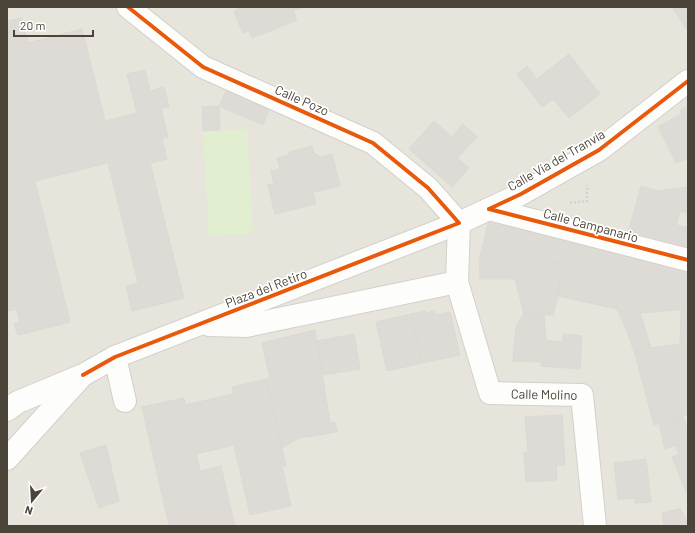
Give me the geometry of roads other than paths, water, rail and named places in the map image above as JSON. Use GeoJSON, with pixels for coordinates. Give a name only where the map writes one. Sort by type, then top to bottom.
{"type":"FeatureCollection","features":[{"type":"Feature","properties":{"kind":"street","name":"Calle Pozo"},"geometry":{"type":"LineString","coordinates":[[128,7],[203,67],[373,143],[428,188],[459,223]]}},
{"type":"Feature","properties":{"kind":"street","name":"Calle Vía del Tranvía"},"geometry":{"type":"LineString","coordinates":[[459,223],[521,194],[599,150],[688,81]]}},
{"type":"Feature","properties":{"kind":"street","name":"Calle Campanario"},"geometry":{"type":"LineString","coordinates":[[489,209],[688,260]]}},
{"type":"Feature","properties":{"kind":"street"},"geometry":{"type":"LineString","coordinates":[[457,282],[459,223]]}},
{"type":"Feature","properties":{"kind":"street","name":"Plaza del Retiro"},"geometry":{"type":"LineString","coordinates":[[83,375],[115,357],[459,223]]}},
{"type":"Feature","properties":{"kind":"street","name":"Plaza del Retiro"},"geometry":{"type":"LineString","coordinates":[[200,324],[246,326],[457,282]]}},
{"type":"Feature","properties":{"kind":"street","name":"Calle Molino"},"geometry":{"type":"LineString","coordinates":[[457,282],[490,393],[582,394],[594,526]]}},
{"type":"Feature","properties":{"kind":"street"},"geometry":{"type":"LineString","coordinates":[[115,357],[125,401]]}},
{"type":"Feature","properties":{"kind":"street"},"geometry":{"type":"LineString","coordinates":[[11,407],[83,375]]}},
{"type":"Feature","properties":{"kind":"street"},"geometry":{"type":"LineString","coordinates":[[7,459],[83,375]]}}]}
